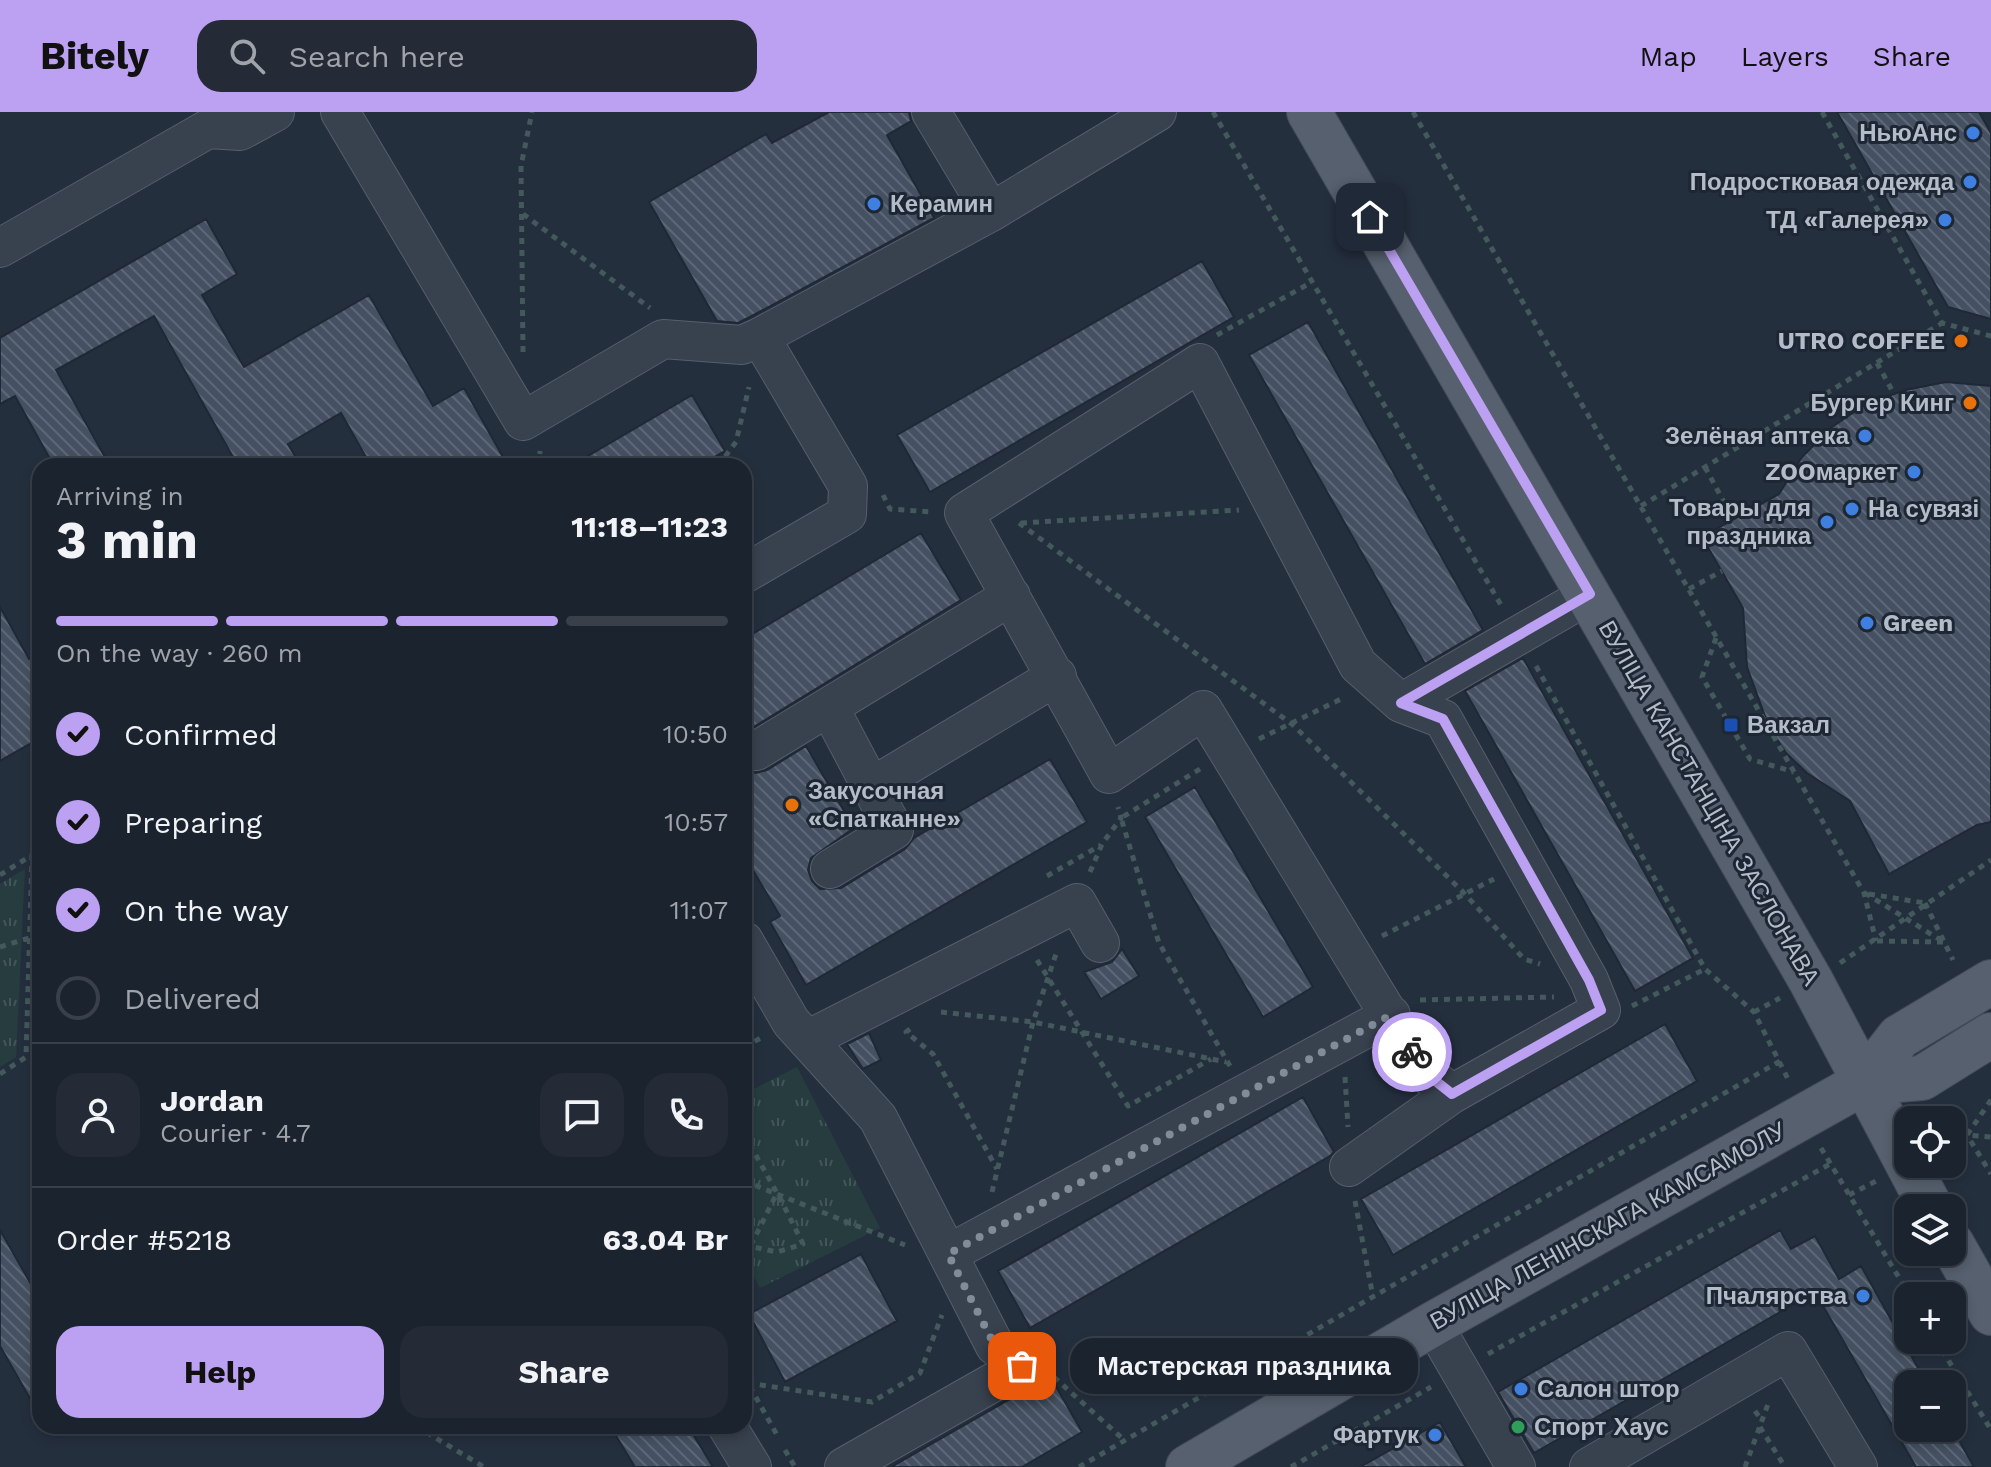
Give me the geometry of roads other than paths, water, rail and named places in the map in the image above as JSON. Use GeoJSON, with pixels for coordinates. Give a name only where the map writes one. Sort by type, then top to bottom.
{"type":"FeatureCollection","features":[{"type":"Feature","properties":{"kind":"main road","name":"ВУЛІЦА КАНСТАНЦІНА ЗАСЛОНАВА"},"geometry":{"type":"LineString","coordinates":[[1309,112],[1811,981],[1923,1194]]}},
{"type":"Feature","properties":{"kind":"main road","name":"ВУЛІЦА ЛЕНІНСКАГА КАМСАМОЛУ"},"geometry":{"type":"LineString","coordinates":[[1188,1467],[1433,1324],[1863,1083],[1899,1037],[1980,989]]}},
{"type":"Feature","properties":{"kind":"main road","name":"ВУЛІЦА ЛЕНІНСКАГА КАМСАМОЛУ"},"geometry":{"type":"LineString","coordinates":[[1863,1083],[1922,1078],[1991,1035]]}},
{"type":"Feature","properties":{"kind":"main road"},"geometry":{"type":"LineString","coordinates":[[1964,1266],[1991,1313]]}},
{"type":"Feature","properties":{"kind":"lane"},"geometry":{"type":"LineString","coordinates":[[4,237],[208,129],[240,131],[275,112]]}},
{"type":"Feature","properties":{"kind":"lane"},"geometry":{"type":"LineString","coordinates":[[340,112],[523,421],[663,339],[742,345],[760,337],[991,212],[1157,112]]}},
{"type":"Feature","properties":{"kind":"lane"},"geometry":{"type":"LineString","coordinates":[[931,112],[991,212]]}},
{"type":"Feature","properties":{"kind":"lane"},"geometry":{"type":"LineString","coordinates":[[752,569],[847,514],[848,486],[760,337]]}},
{"type":"Feature","properties":{"kind":"lane"},"geometry":{"type":"LineString","coordinates":[[1349,1167],[1452,1094],[1601,1010],[1572,988],[1524,865],[1443,719],[1388,692],[1358,665],[1200,363],[964,513],[1109,774],[1203,710],[1423,1071],[1452,1094]]}},
{"type":"Feature","properties":{"kind":"lane"},"geometry":{"type":"LineString","coordinates":[[1388,692],[1518,634],[1590,594]]}},
{"type":"Feature","properties":{"kind":"lane"},"geometry":{"type":"LineString","coordinates":[[756,751],[1011,596]]}},
{"type":"Feature","properties":{"kind":"lane"},"geometry":{"type":"LineString","coordinates":[[873,786],[1057,676]]}},
{"type":"Feature","properties":{"kind":"lane"},"geometry":{"type":"LineString","coordinates":[[829,707],[894,830],[830,869]]}},
{"type":"Feature","properties":{"kind":"lane"},"geometry":{"type":"LineString","coordinates":[[807,1040],[1077,903],[1100,943]]}},
{"type":"Feature","properties":{"kind":"lane"},"geometry":{"type":"LineString","coordinates":[[752,955],[791,1022],[878,1118],[995,1346],[1022,1366],[844,1467]]}},
{"type":"Feature","properties":{"kind":"lane"},"geometry":{"type":"LineString","coordinates":[[948,1254],[1387,1008]]}},
{"type":"Feature","properties":{"kind":"lane"},"geometry":{"type":"LineString","coordinates":[[1433,1324],[1458,1372],[1516,1467]]}},
{"type":"Feature","properties":{"kind":"lane"},"geometry":{"type":"LineString","coordinates":[[1589,1467],[1788,1351],[1858,1467]]}},
{"type":"Feature","properties":{"kind":"lane"},"geometry":{"type":"LineString","coordinates":[[732,1434],[752,1467]]}},
{"type":"Feature","properties":{"kind":"place","name":"НьюАнс"},"geometry":{"type":"Point","coordinates":[1973,133]}},
{"type":"Feature","properties":{"kind":"place","name":"Подростковая одежда"},"geometry":{"type":"Point","coordinates":[1970,182]}},
{"type":"Feature","properties":{"kind":"place","name":"Керамин"},"geometry":{"type":"Point","coordinates":[874,204]}},
{"type":"Feature","properties":{"kind":"place","name":"ТД «Галерея»"},"geometry":{"type":"Point","coordinates":[1945,220]}},
{"type":"Feature","properties":{"kind":"place","name":"UTRO COFFEE"},"geometry":{"type":"Point","coordinates":[1961,341]}},
{"type":"Feature","properties":{"kind":"place","name":"Бургер Кинг"},"geometry":{"type":"Point","coordinates":[1970,403]}},
{"type":"Feature","properties":{"kind":"place","name":"Зелёная аптека"},"geometry":{"type":"Point","coordinates":[1865,436]}},
{"type":"Feature","properties":{"kind":"place","name":"ZOOмаркет"},"geometry":{"type":"Point","coordinates":[1914,472]}},
{"type":"Feature","properties":{"kind":"place","name":"На сувязі"},"geometry":{"type":"Point","coordinates":[1852,509]}},
{"type":"Feature","properties":{"kind":"place","name":"Товары для праздника"},"geometry":{"type":"Point","coordinates":[1827,522]}},
{"type":"Feature","properties":{"kind":"place","name":"Green"},"geometry":{"type":"Point","coordinates":[1867,623]}},
{"type":"Feature","properties":{"kind":"place","name":"Вакзал"},"geometry":{"type":"Point","coordinates":[1731,725]}},
{"type":"Feature","properties":{"kind":"place","name":"Закусочная «Спатканне»"},"geometry":{"type":"Point","coordinates":[792,805]}},
{"type":"Feature","properties":{"kind":"place","name":"Пчалярства"},"geometry":{"type":"Point","coordinates":[1863,1296]}},
{"type":"Feature","properties":{"kind":"place","name":"Мастерская праздника"},"geometry":{"type":"Point","coordinates":[1022,1366]}},
{"type":"Feature","properties":{"kind":"place","name":"Салон штор"},"geometry":{"type":"Point","coordinates":[1521,1389]}},
{"type":"Feature","properties":{"kind":"place","name":"Спорт Хаус"},"geometry":{"type":"Point","coordinates":[1518,1427]}},
{"type":"Feature","properties":{"kind":"place","name":"Фартук"},"geometry":{"type":"Point","coordinates":[1435,1435]}}]}
